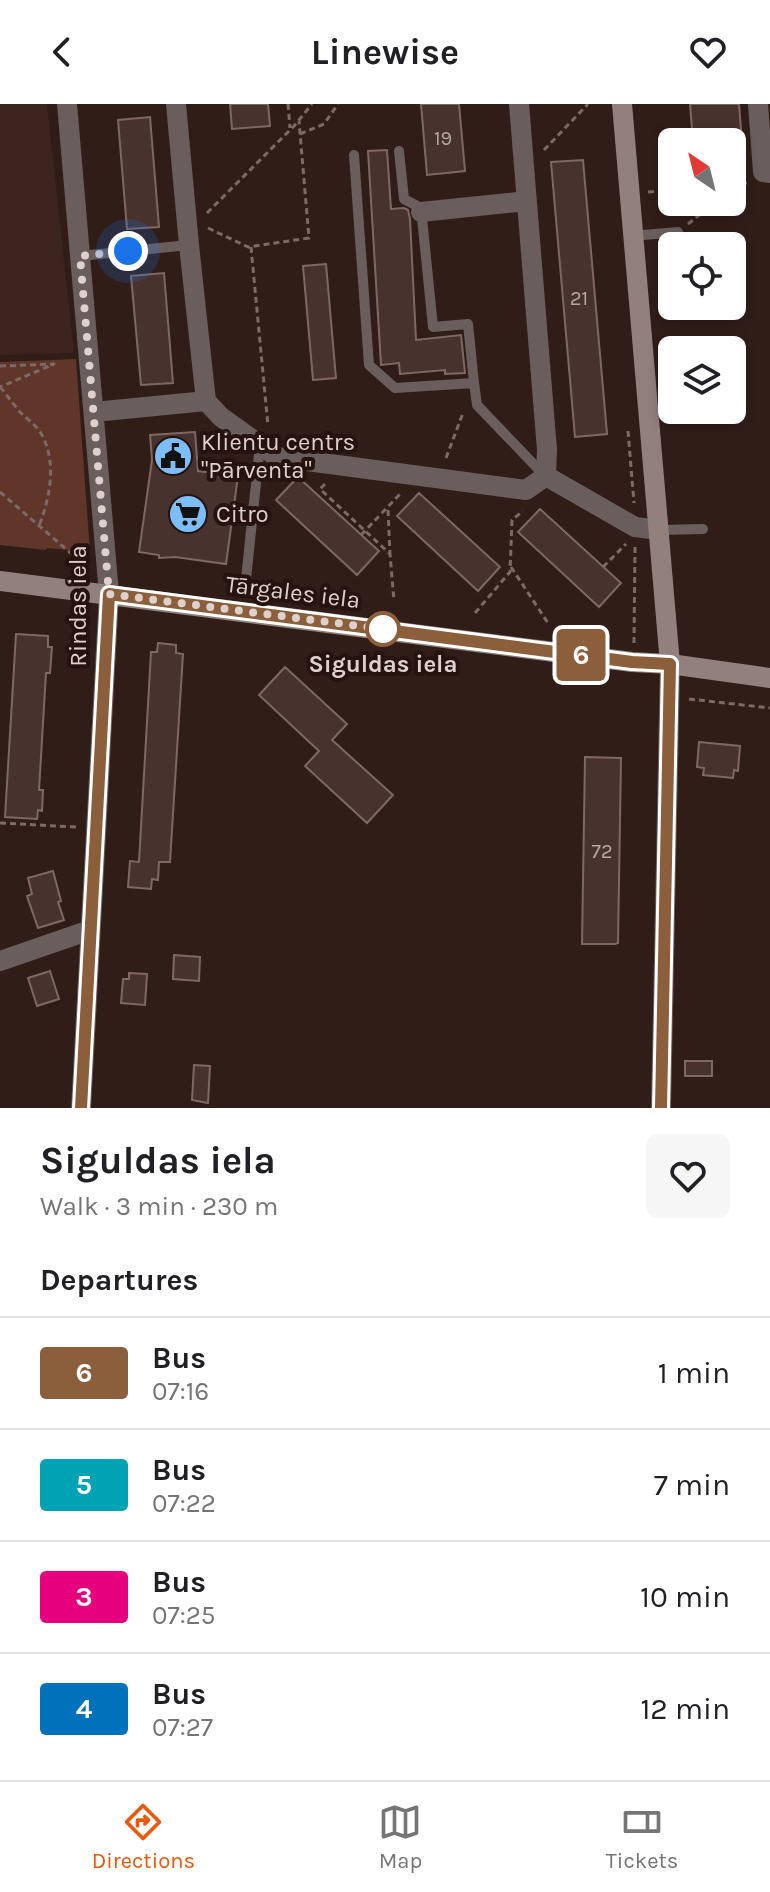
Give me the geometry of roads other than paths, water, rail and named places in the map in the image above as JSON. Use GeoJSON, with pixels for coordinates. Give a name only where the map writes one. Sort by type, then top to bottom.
{"type":"FeatureCollection","features":[{"type":"Feature","properties":{"kind":"street","name":"Rindas iela"},"geometry":{"type":"LineString","coordinates":[[67,104],[109,594],[81,1108]]}},
{"type":"Feature","properties":{"kind":"street"},"geometry":{"type":"LineString","coordinates":[[176,104],[206,401],[221,417],[277,457],[526,490],[546,476]]}},
{"type":"Feature","properties":{"kind":"street"},"geometry":{"type":"LineString","coordinates":[[519,104],[547,450],[546,476]]}},
{"type":"Feature","properties":{"kind":"street"},"geometry":{"type":"LineString","coordinates":[[622,104],[670,664],[661,1108]]}},
{"type":"Feature","properties":{"kind":"street"},"geometry":{"type":"LineString","coordinates":[[758,104],[763,172],[770,173]]}},
{"type":"Feature","properties":{"kind":"street"},"geometry":{"type":"LineString","coordinates":[[421,212],[527,201]]}},
{"type":"Feature","properties":{"kind":"street"},"geometry":{"type":"LineString","coordinates":[[94,412],[206,401]]}},
{"type":"Feature","properties":{"kind":"street"},"geometry":{"type":"LineString","coordinates":[[546,476],[635,527],[659,530]]}},
{"type":"Feature","properties":{"kind":"street","name":"Tārgales iela"},"geometry":{"type":"LineString","coordinates":[[0,581],[770,678]]}},
{"type":"Feature","properties":{"kind":"street"},"geometry":{"type":"LineString","coordinates":[[0,961],[90,930]]}},
{"type":"Feature","properties":{"kind":"lane"},"geometry":{"type":"LineString","coordinates":[[399,151],[404,199],[421,208],[433,327],[468,324],[477,405],[546,476]]}},
{"type":"Feature","properties":{"kind":"lane"},"geometry":{"type":"LineString","coordinates":[[354,155],[369,365],[395,388],[475,388]]}},
{"type":"Feature","properties":{"kind":"lane"},"geometry":{"type":"LineString","coordinates":[[80,256],[191,233]]}},
{"type":"Feature","properties":{"kind":"lane"},"geometry":{"type":"LineString","coordinates":[[632,236],[658,234]]}},
{"type":"Feature","properties":{"kind":"lane"},"geometry":{"type":"LineString","coordinates":[[246,579],[265,448]]}},
{"type":"Feature","properties":{"kind":"lane"},"geometry":{"type":"LineString","coordinates":[[659,530],[703,529]]}},
{"type":"Feature","properties":{"kind":"place","name":"Klientu centrs \"Pārventa\""},"geometry":{"type":"Point","coordinates":[173,456]}},
{"type":"Feature","properties":{"kind":"place","name":"Citro"},"geometry":{"type":"Point","coordinates":[188,514]}},
{"type":"Feature","properties":{"kind":"place","name":"Siguldas iela"},"geometry":{"type":"Point","coordinates":[383,629]}}]}
